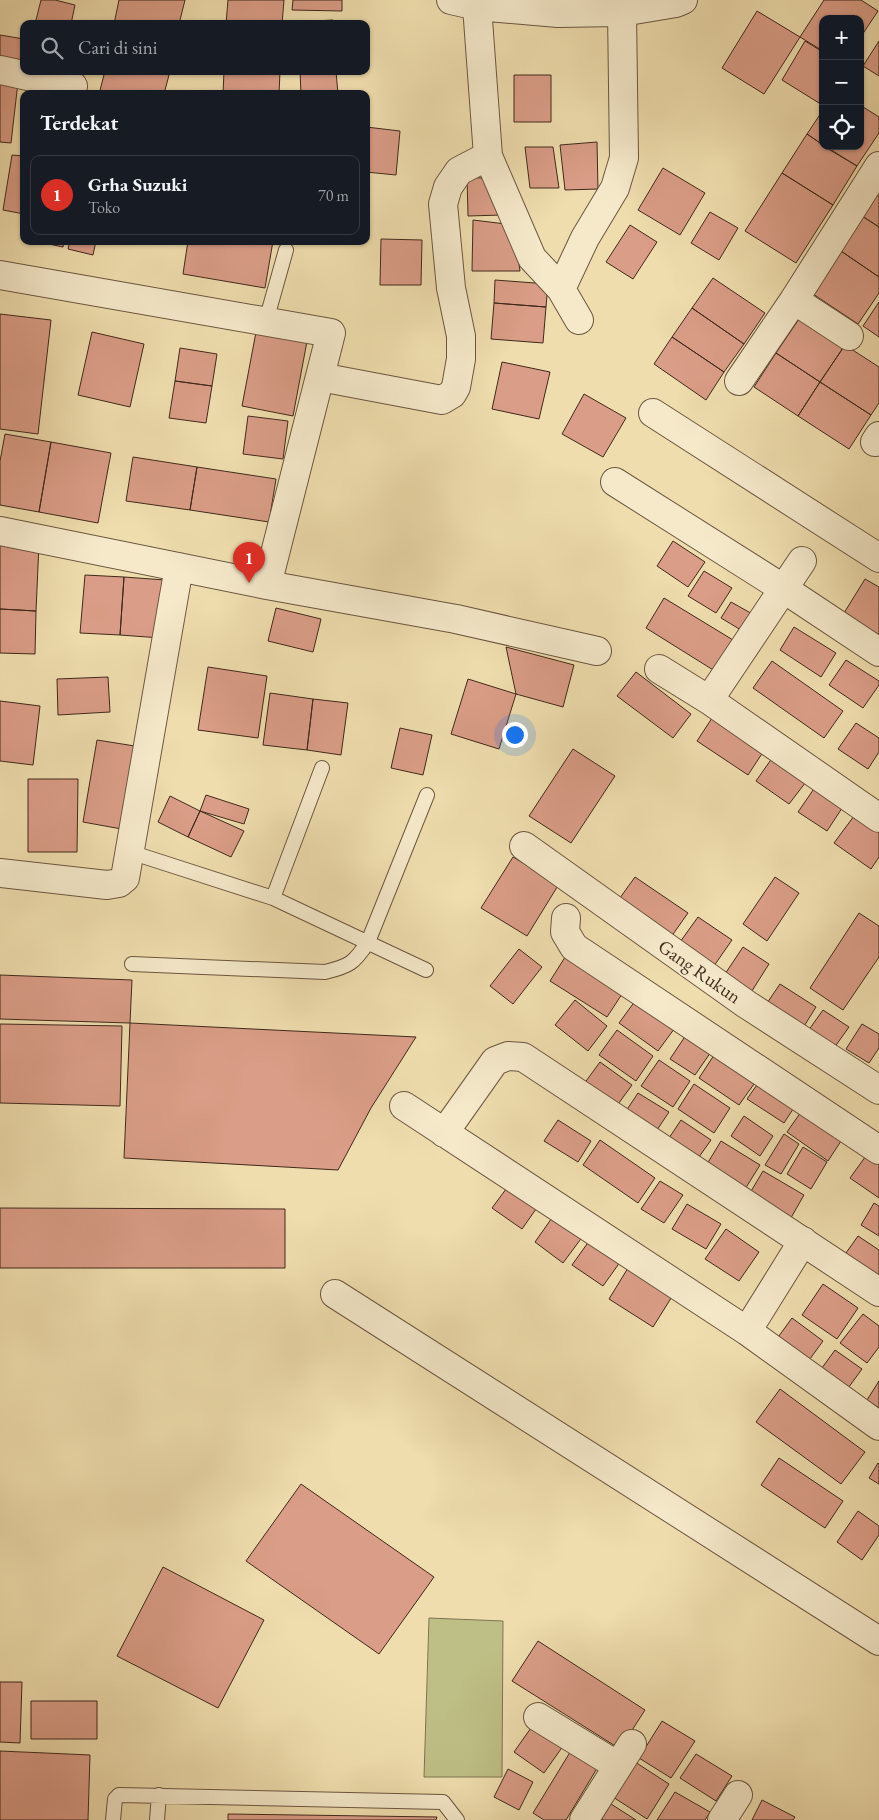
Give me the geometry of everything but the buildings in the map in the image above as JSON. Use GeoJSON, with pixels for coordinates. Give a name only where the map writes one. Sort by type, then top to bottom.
{"type":"FeatureCollection","features":[{"type":"Feature","properties":{"kind":"street"},"geometry":{"type":"LineString","coordinates":[[579,320],[561,289],[532,258],[488,156],[459,2],[558,13],[622,12],[676,3],[683,0]]}},
{"type":"Feature","properties":{"kind":"street"},"geometry":{"type":"LineString","coordinates":[[561,289],[585,238],[616,188],[624,158],[622,12]]}},
{"type":"Feature","properties":{"kind":"street"},"geometry":{"type":"LineString","coordinates":[[0,70],[20,74]]}},
{"type":"Feature","properties":{"kind":"street"},"geometry":{"type":"LineString","coordinates":[[23,75],[73,86]]}},
{"type":"Feature","properties":{"kind":"street"},"geometry":{"type":"LineString","coordinates":[[320,377],[442,400],[452,394],[456,387],[461,336],[451,288],[443,204],[448,186],[459,171],[488,156]]}},
{"type":"Feature","properties":{"kind":"street"},"geometry":{"type":"LineString","coordinates":[[740,381],[879,166]]}},
{"type":"Feature","properties":{"kind":"street"},"geometry":{"type":"LineString","coordinates":[[0,275],[331,334],[267,585]]}},
{"type":"Feature","properties":{"kind":"street"},"geometry":{"type":"LineString","coordinates":[[794,300],[849,336]]}},
{"type":"Feature","properties":{"kind":"street"},"geometry":{"type":"LineString","coordinates":[[653,413],[879,558]]}},
{"type":"Feature","properties":{"kind":"street"},"geometry":{"type":"LineString","coordinates":[[615,482],[784,588],[879,652]]}},
{"type":"Feature","properties":{"kind":"street"},"geometry":{"type":"LineString","coordinates":[[0,531],[267,585],[456,619],[597,652]]}},
{"type":"Feature","properties":{"kind":"street"},"geometry":{"type":"LineString","coordinates":[[709,700],[802,560]]}},
{"type":"Feature","properties":{"kind":"street"},"geometry":{"type":"LineString","coordinates":[[0,873],[107,885],[119,883],[125,878],[179,567]]}},
{"type":"Feature","properties":{"kind":"street"},"geometry":{"type":"LineString","coordinates":[[659,669],[709,700],[879,818]]}},
{"type":"Feature","properties":{"kind":"street","name":"Gang Rukun"},"geometry":{"type":"LineString","coordinates":[[524,846],[746,1004],[879,1090]]}},
{"type":"Feature","properties":{"kind":"street"},"geometry":{"type":"LineString","coordinates":[[566,918],[565,932],[574,947],[879,1150]]}},
{"type":"Feature","properties":{"kind":"street"},"geometry":{"type":"LineString","coordinates":[[444,1133],[495,1061],[508,1056],[523,1057],[879,1292]]}},
{"type":"Feature","properties":{"kind":"street"},"geometry":{"type":"LineString","coordinates":[[404,1106],[747,1331],[879,1426]]}},
{"type":"Feature","properties":{"kind":"street"},"geometry":{"type":"LineString","coordinates":[[747,1331],[803,1241]]}},
{"type":"Feature","properties":{"kind":"street"},"geometry":{"type":"LineString","coordinates":[[335,1294],[879,1641]]}},
{"type":"Feature","properties":{"kind":"street"},"geometry":{"type":"LineString","coordinates":[[538,1717],[625,1755],[584,1820]]}},
{"type":"Feature","properties":{"kind":"street"},"geometry":{"type":"LineString","coordinates":[[722,1820],[738,1794]]}},
{"type":"Feature","properties":{"kind":"lane"},"geometry":{"type":"LineString","coordinates":[[266,321],[286,250]]}},
{"type":"Feature","properties":{"kind":"lane"},"geometry":{"type":"LineString","coordinates":[[273,898],[322,768]]}},
{"type":"Feature","properties":{"kind":"lane"},"geometry":{"type":"LineString","coordinates":[[132,964],[325,972],[343,968],[356,960],[368,942],[427,796]]}},
{"type":"Feature","properties":{"kind":"lane"},"geometry":{"type":"LineString","coordinates":[[130,852],[273,898],[426,970]]}},
{"type":"Feature","properties":{"kind":"lane"},"geometry":{"type":"LineString","coordinates":[[113,1820],[115,1800],[119,1794],[443,1802],[457,1820]]}},
{"type":"Feature","properties":{"kind":"lane"},"geometry":{"type":"LineString","coordinates":[[157,1820],[159,1795]]}},
{"type":"Feature","properties":{"kind":"green space"},"geometry":{"type":"Polygon","coordinates":[[[429,1618],[503,1621],[502,1777],[424,1777],[429,1618]]]}},
{"type":"Feature","properties":{"kind":"place","name":"Grha Suzuki"},"geometry":{"type":"Point","coordinates":[249,583]}}]}
